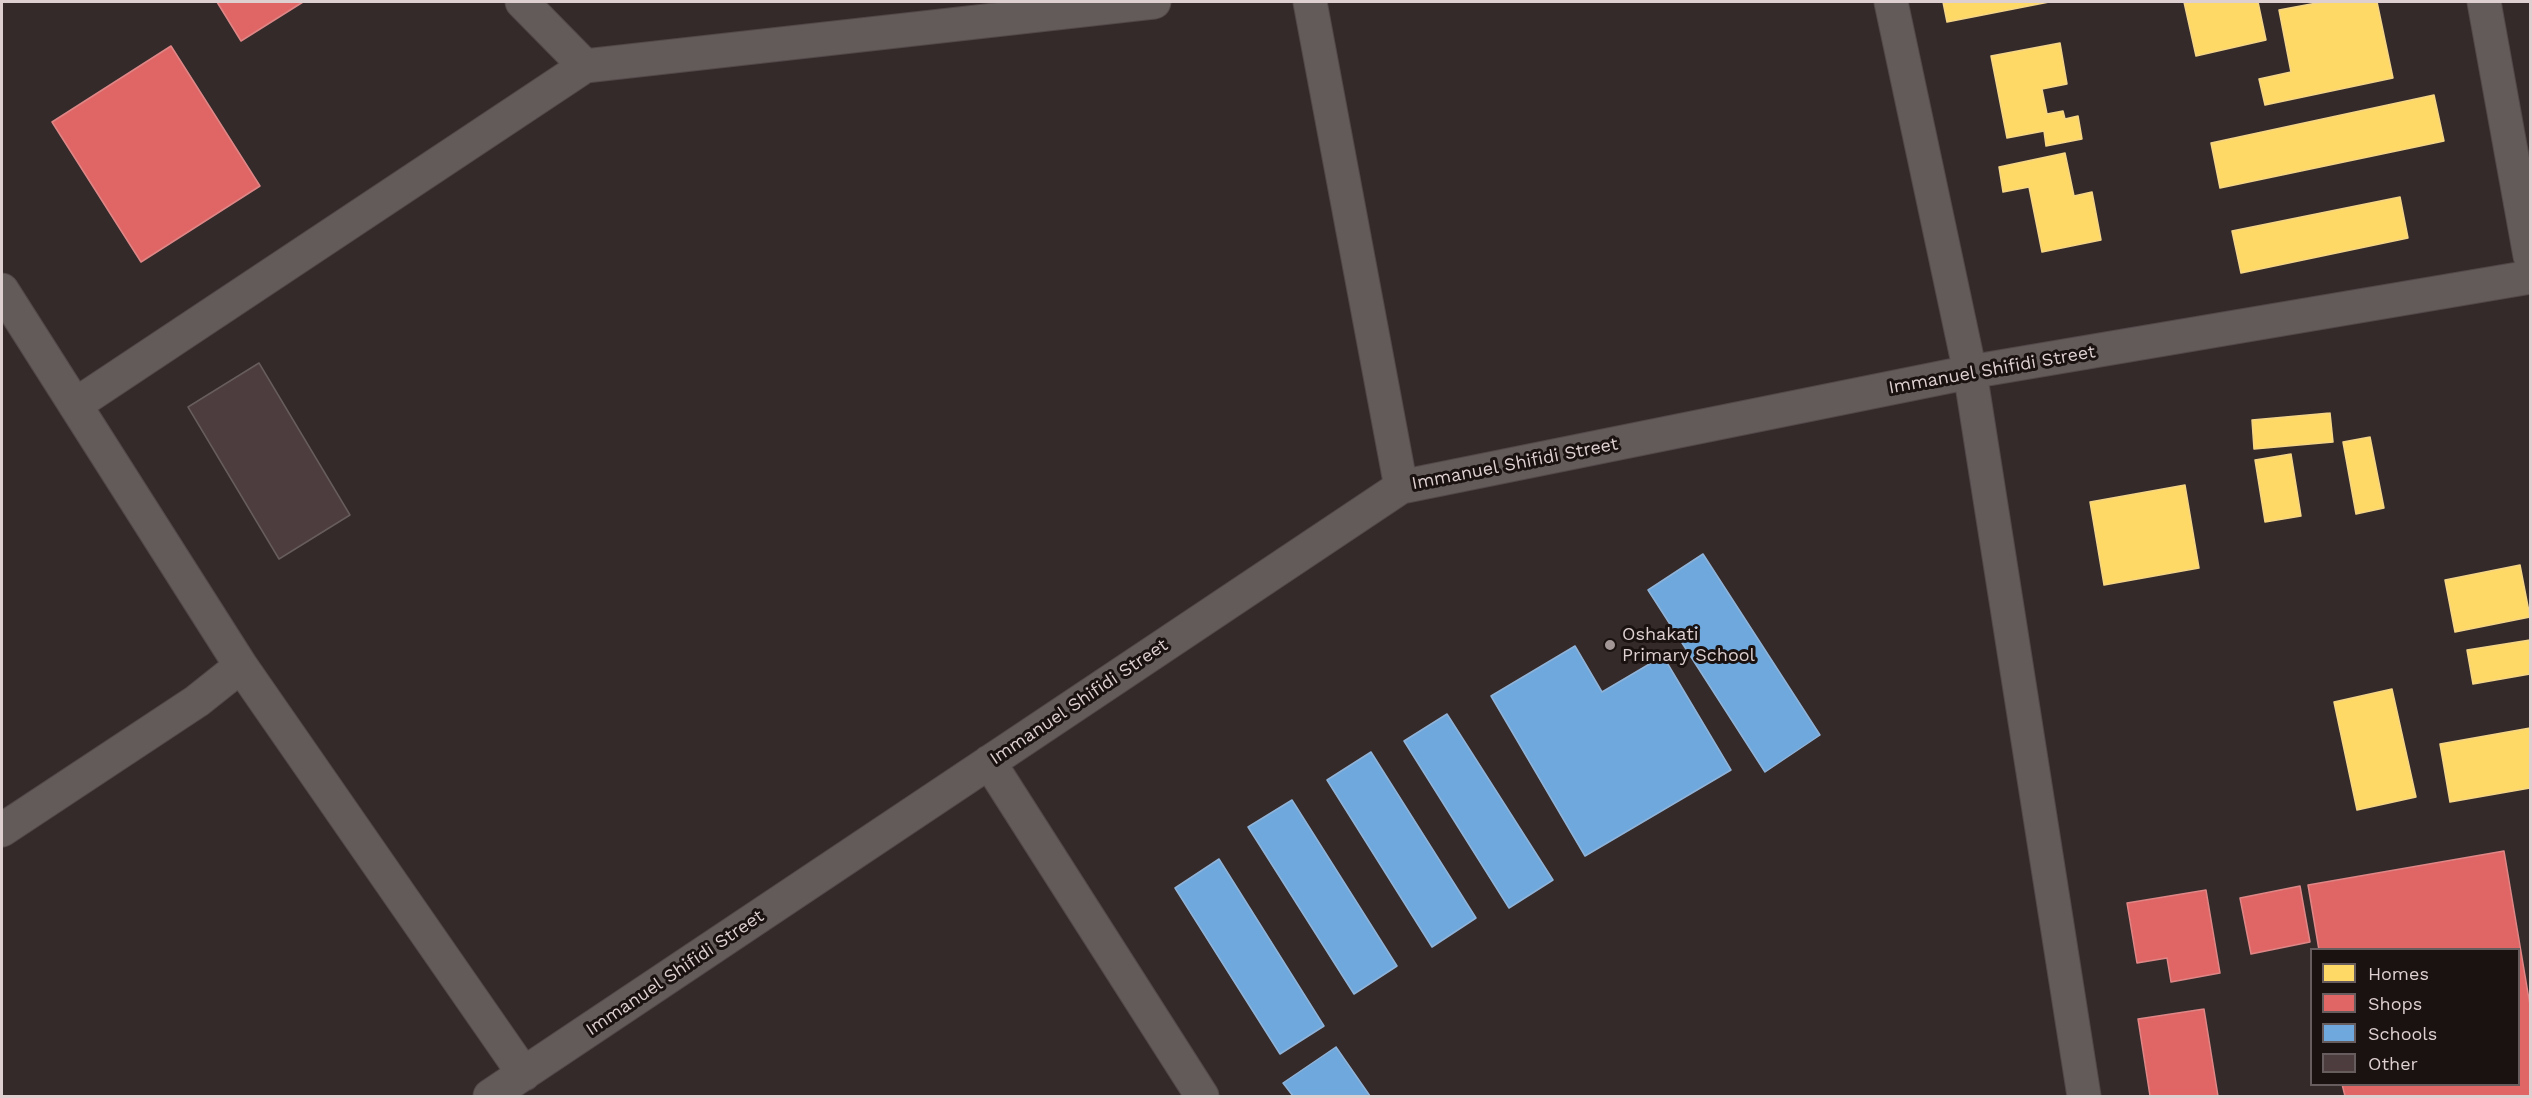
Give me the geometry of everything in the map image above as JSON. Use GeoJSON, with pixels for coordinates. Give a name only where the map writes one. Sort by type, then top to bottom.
{"type":"FeatureCollection","features":[{"type":"Feature","properties":{"kind":"street"},"geometry":{"type":"LineString","coordinates":[[522,2],[585,66]]}},
{"type":"Feature","properties":{"kind":"street"},"geometry":{"type":"LineString","coordinates":[[75,405],[585,66],[1154,2]]}},
{"type":"Feature","properties":{"kind":"street"},"geometry":{"type":"LineString","coordinates":[[1310,2],[1401,487]]}},
{"type":"Feature","properties":{"kind":"street"},"geometry":{"type":"LineString","coordinates":[[1891,2],[1970,372],[2084,1096]]}},
{"type":"Feature","properties":{"kind":"street"},"geometry":{"type":"LineString","coordinates":[[2484,2],[2530,256]]}},
{"type":"Feature","properties":{"kind":"street","name":"Immanuel Shifidi Street"},"geometry":{"type":"LineString","coordinates":[[490,1096],[1401,487],[1970,372],[2530,277]]}},
{"type":"Feature","properties":{"kind":"street"},"geometry":{"type":"LineString","coordinates":[[2,290],[241,666],[524,1074]]}},
{"type":"Feature","properties":{"kind":"street"},"geometry":{"type":"LineString","coordinates":[[2,830],[197,700],[241,666]]}},
{"type":"Feature","properties":{"kind":"street"},"geometry":{"type":"LineString","coordinates":[[989,762],[1202,1096]]}},
{"type":"Feature","properties":{"kind":"building: Homes"},"geometry":{"type":"Polygon","coordinates":[[[1943,2],[2049,2],[1947,22],[1943,2]]]}},
{"type":"Feature","properties":{"kind":"building: Homes"},"geometry":{"type":"Polygon","coordinates":[[[2184,2],[2258,2],[2266,40],[2196,56],[2184,2]]]}},
{"type":"Feature","properties":{"kind":"building: Homes"},"geometry":{"type":"Polygon","coordinates":[[[2322,2],[2377,2],[2393,78],[2265,105],[2259,79],[2291,72],[2279,10],[2322,2]]]}},
{"type":"Feature","properties":{"kind":"building: Homes"},"geometry":{"type":"Polygon","coordinates":[[[2060,43],[2067,84],[2042,89],[2047,114],[2063,111],[2065,119],[2078,116],[2082,139],[2046,146],[2044,131],[2007,138],[1991,56],[2060,43]]]}},
{"type":"Feature","properties":{"kind":"building: Homes"},"geometry":{"type":"Polygon","coordinates":[[[2434,95],[2444,141],[2220,188],[2211,143],[2434,95]]]}},
{"type":"Feature","properties":{"kind":"building: Homes"},"geometry":{"type":"Polygon","coordinates":[[[2065,153],[2074,196],[2092,192],[2101,240],[2042,252],[2029,187],[2003,192],[1999,167],[2065,153]]]}},
{"type":"Feature","properties":{"kind":"building: Homes"},"geometry":{"type":"Polygon","coordinates":[[[2400,197],[2408,238],[2241,273],[2232,231],[2400,197]]]}},
{"type":"Feature","properties":{"kind":"building: Homes"},"geometry":{"type":"Polygon","coordinates":[[[2330,413],[2333,442],[2254,449],[2252,420],[2330,413]]]}},
{"type":"Feature","properties":{"kind":"building: Homes"},"geometry":{"type":"Polygon","coordinates":[[[2370,437],[2384,508],[2356,514],[2343,442],[2370,437]]]}},
{"type":"Feature","properties":{"kind":"building: Homes"},"geometry":{"type":"Polygon","coordinates":[[[2291,454],[2301,516],[2265,522],[2255,460],[2291,454]]]}},
{"type":"Feature","properties":{"kind":"building: Homes"},"geometry":{"type":"Polygon","coordinates":[[[2185,485],[2199,568],[2104,585],[2090,502],[2185,485]]]}},
{"type":"Feature","properties":{"kind":"building: Homes"},"geometry":{"type":"Polygon","coordinates":[[[2520,565],[2530,617],[2455,632],[2445,580],[2520,565]]]}},
{"type":"Feature","properties":{"kind":"building: Homes"},"geometry":{"type":"Polygon","coordinates":[[[2530,640],[2530,674],[2473,684],[2467,650],[2530,640]]]}},
{"type":"Feature","properties":{"kind":"building: Homes"},"geometry":{"type":"Polygon","coordinates":[[[2392,689],[2416,797],[2357,810],[2334,702],[2392,689]]]}},
{"type":"Feature","properties":{"kind":"building: Homes"},"geometry":{"type":"Polygon","coordinates":[[[2530,728],[2530,788],[2450,802],[2440,744],[2530,728]]]}},
{"type":"Feature","properties":{"kind":"building: Shops"},"geometry":{"type":"Polygon","coordinates":[[[217,2],[303,2],[241,41],[217,2]]]}},
{"type":"Feature","properties":{"kind":"building: Shops"},"geometry":{"type":"Polygon","coordinates":[[[171,46],[260,186],[141,262],[52,122],[171,46]]]}},
{"type":"Feature","properties":{"kind":"building: Shops"},"geometry":{"type":"Polygon","coordinates":[[[2504,851],[2530,1005],[2530,1096],[2345,1096],[2342,1086],[2520,1086],[2520,948],[2319,948],[2308,885],[2504,851]]]}},
{"type":"Feature","properties":{"kind":"building: Shops"},"geometry":{"type":"Polygon","coordinates":[[[2300,886],[2310,942],[2251,954],[2240,898],[2300,886]]]}},
{"type":"Feature","properties":{"kind":"building: Shops"},"geometry":{"type":"Polygon","coordinates":[[[2206,890],[2220,973],[2171,982],[2167,958],[2137,963],[2127,903],[2206,890]]]}},
{"type":"Feature","properties":{"kind":"building: Shops"},"geometry":{"type":"Polygon","coordinates":[[[2204,1009],[2218,1096],[2150,1096],[2138,1019],[2204,1009]]]}},
{"type":"Feature","properties":{"kind":"building: Schools"},"geometry":{"type":"Polygon","coordinates":[[[1703,554],[1820,735],[1765,772],[1648,590],[1703,554]]]}},
{"type":"Feature","properties":{"kind":"building: Schools"},"geometry":{"type":"Polygon","coordinates":[[[1575,646],[1602,692],[1663,656],[1731,770],[1585,856],[1491,696],[1575,646]]]}},
{"type":"Feature","properties":{"kind":"building: Schools"},"geometry":{"type":"Polygon","coordinates":[[[1447,714],[1553,880],[1509,908],[1404,741],[1447,714]]]}},
{"type":"Feature","properties":{"kind":"building: Schools"},"geometry":{"type":"Polygon","coordinates":[[[1371,752],[1476,918],[1432,947],[1327,780],[1371,752]]]}},
{"type":"Feature","properties":{"kind":"building: Schools"},"geometry":{"type":"Polygon","coordinates":[[[1292,800],[1397,966],[1354,994],[1248,827],[1292,800]]]}},
{"type":"Feature","properties":{"kind":"building: Schools"},"geometry":{"type":"Polygon","coordinates":[[[1219,859],[1324,1026],[1280,1054],[1175,888],[1219,859]]]}},
{"type":"Feature","properties":{"kind":"building: Schools"},"geometry":{"type":"Polygon","coordinates":[[[1336,1047],[1370,1096],[1293,1096],[1283,1083],[1336,1047]]]}},
{"type":"Feature","properties":{"kind":"building: Other"},"geometry":{"type":"Polygon","coordinates":[[[259,363],[350,515],[279,559],[188,407],[259,363]]]}},
{"type":"Feature","properties":{"kind":"place","name":"Oshakati Primary School"},"geometry":{"type":"Point","coordinates":[1610,645]}}]}
